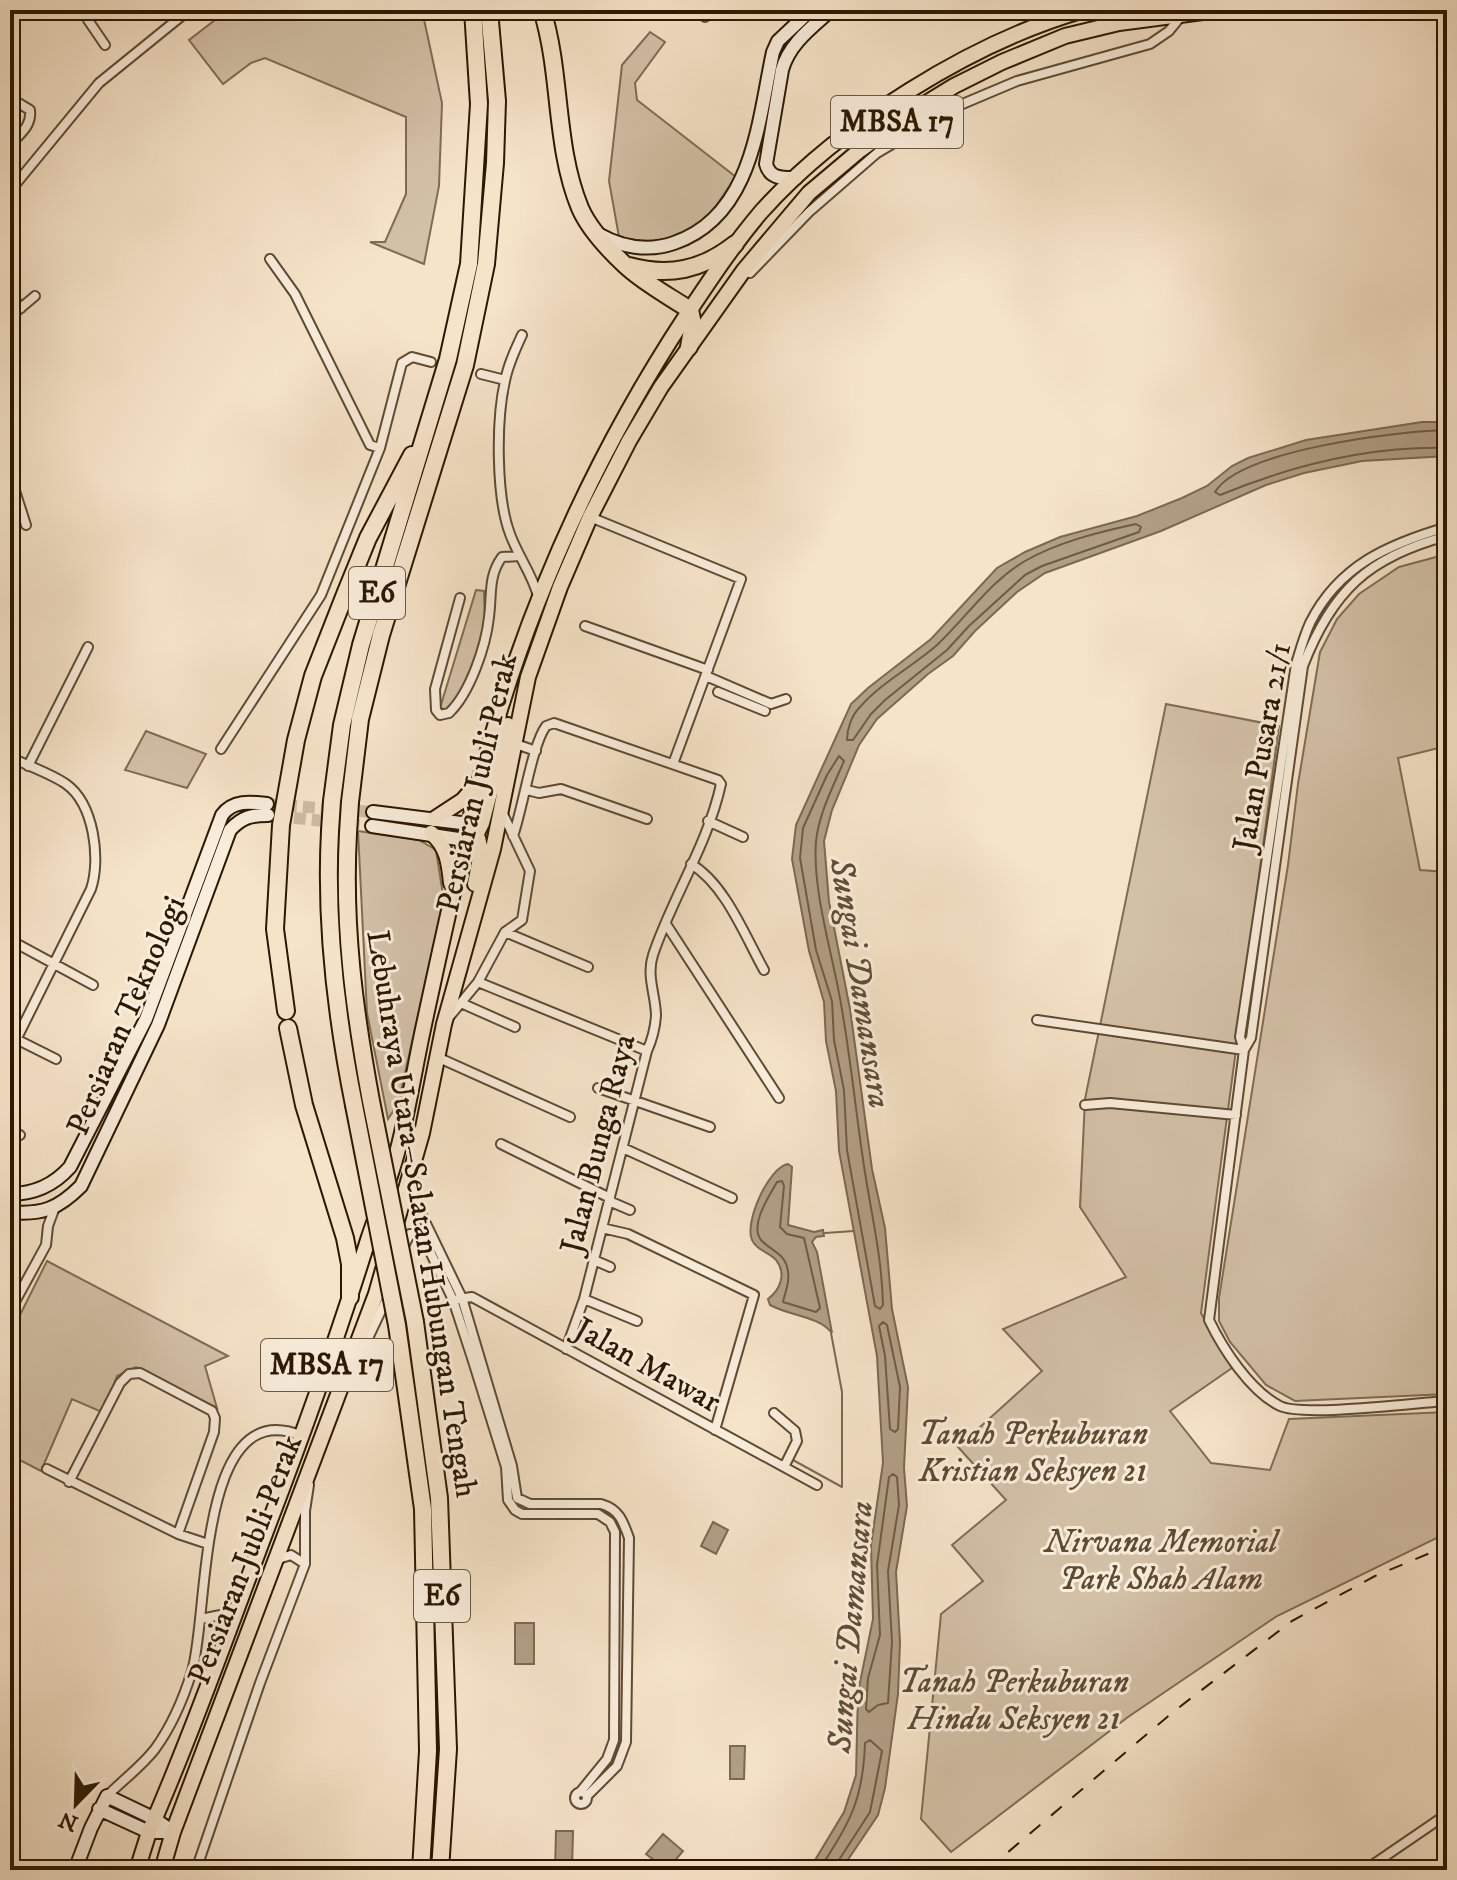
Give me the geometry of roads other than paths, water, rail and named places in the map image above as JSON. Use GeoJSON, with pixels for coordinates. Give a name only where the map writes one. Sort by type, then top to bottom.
{"type":"FeatureCollection","features":[{"type":"Feature","properties":{"kind":"highway","name":"Lebuhraya Utara–Selatan Hubungan Tengah"},"geometry":{"type":"LineString","coordinates":[[421,1870],[428,1751],[423,1509],[397,1325],[335,997],[330,831],[342,725],[361,645],[448,359],[469,264],[479,104],[473,10]]}},
{"type":"Feature","properties":{"kind":"highway","name":"Lebuhraya Utara–Selatan Hubungan Tengah"},"geometry":{"type":"LineString","coordinates":[[440,1870],[448,1749],[439,1498],[415,1322],[350,978],[348,833],[360,719],[381,635],[465,365],[486,264],[497,101],[489,10]]}},
{"type":"Feature","properties":{"kind":"highway"},"geometry":{"type":"LineString","coordinates":[[542,10],[566,162],[581,209],[596,233],[624,264],[690,310],[693,324],[689,347]]}},
{"type":"Feature","properties":{"kind":"highway"},"geometry":{"type":"LineString","coordinates":[[547,27],[552,10]]}},
{"type":"Feature","properties":{"kind":"highway"},"geometry":{"type":"LineString","coordinates":[[624,264],[650,270],[684,271],[712,261],[735,244]]}},
{"type":"Feature","properties":{"kind":"highway"},"geometry":{"type":"LineString","coordinates":[[350,1297],[350,1264],[345,1238],[304,1105],[287,1020],[275,929],[281,825],[296,740],[313,676],[351,578],[407,459],[422,444]]}},
{"type":"Feature","properties":{"kind":"main road"},"geometry":{"type":"LineString","coordinates":[[596,233],[627,246],[661,247],[700,232],[724,210],[750,160],[773,52],[778,41],[811,10]]}},
{"type":"Feature","properties":{"kind":"main road"},"geometry":{"type":"LineString","coordinates":[[796,178],[773,175],[766,164],[782,70],[786,57],[796,43],[831,10]]}},
{"type":"Feature","properties":{"kind":"main road","name":"Persiaran Jubli Perak"},"geometry":{"type":"LineString","coordinates":[[137,1870],[303,1437],[398,1148],[452,891],[470,832],[479,782],[498,714],[538,596],[611,443],[650,371],[735,244],[765,208],[796,178],[892,101],[987,49],[1056,18],[1084,10]]}},
{"type":"Feature","properties":{"kind":"main road"},"geometry":{"type":"LineString","coordinates":[[1119,23],[1150,10]]}},
{"type":"Feature","properties":{"kind":"main road","name":"Persiaran Jubli Perak"},"geometry":{"type":"LineString","coordinates":[[162,1870],[173,1832],[376,1294],[422,1133],[444,1024],[493,849],[528,677],[560,587],[590,517],[629,441],[661,387],[744,270],[809,193],[860,150],[915,110],[1002,62],[1065,36],[1119,23],[1218,10]]}},
{"type":"Feature","properties":{"kind":"main road"},"geometry":{"type":"LineString","coordinates":[[373,812],[470,832],[482,823],[500,749],[528,677]]}},
{"type":"Feature","properties":{"kind":"main road"},"geometry":{"type":"LineString","coordinates":[[372,826],[432,826],[479,782]]}},
{"type":"Feature","properties":{"kind":"main road","name":"Persiaran Teknologi"},"geometry":{"type":"LineString","coordinates":[[10,1194],[27,1194],[45,1187],[70,1167],[146,1019],[222,815],[227,808],[248,801],[268,810],[250,815],[230,830],[158,1025],[81,1186],[55,1207],[38,1213],[10,1212]]}},
{"type":"Feature","properties":{"kind":"main road"},"geometry":{"type":"LineString","coordinates":[[432,826],[449,862],[452,891]]}},
{"type":"Feature","properties":{"kind":"main road"},"geometry":{"type":"LineString","coordinates":[[470,832],[481,853],[471,904],[471,932]]}},
{"type":"Feature","properties":{"kind":"main road"},"geometry":{"type":"LineString","coordinates":[[75,1870],[107,1796],[152,1826]]}},
{"type":"Feature","properties":{"kind":"main road"},"geometry":{"type":"LineString","coordinates":[[99,1809],[173,1832]]}},
{"type":"Feature","properties":{"kind":"street"},"geometry":{"type":"LineString","coordinates":[[93,10],[88,20],[105,45]]}},
{"type":"Feature","properties":{"kind":"street"},"geometry":{"type":"LineString","coordinates":[[10,191],[99,83],[189,10]]}},
{"type":"Feature","properties":{"kind":"street"},"geometry":{"type":"LineString","coordinates":[[719,305],[809,212],[877,153],[953,108],[1017,81],[1150,44],[1169,31],[1182,14]]}},
{"type":"Feature","properties":{"kind":"street"},"geometry":{"type":"LineString","coordinates":[[10,98],[30,110],[31,118],[10,145]]}},
{"type":"Feature","properties":{"kind":"street"},"geometry":{"type":"LineString","coordinates":[[270,259],[295,294],[370,445],[380,448]]}},
{"type":"Feature","properties":{"kind":"street"},"geometry":{"type":"LineString","coordinates":[[10,294],[21,308]]}},
{"type":"Feature","properties":{"kind":"street"},"geometry":{"type":"LineString","coordinates":[[10,316],[35,296]]}},
{"type":"Feature","properties":{"kind":"street"},"geometry":{"type":"LineString","coordinates":[[522,335],[505,380],[499,439],[501,485],[509,531],[533,578],[538,596]]}},
{"type":"Feature","properties":{"kind":"street"},"geometry":{"type":"LineString","coordinates":[[221,749],[321,595],[380,448],[402,363],[412,357],[431,362]]}},
{"type":"Feature","properties":{"kind":"street"},"geometry":{"type":"LineString","coordinates":[[481,374],[505,380]]}},
{"type":"Feature","properties":{"kind":"street"},"geometry":{"type":"LineString","coordinates":[[10,475],[26,525]]}},
{"type":"Feature","properties":{"kind":"street"},"geometry":{"type":"LineString","coordinates":[[590,517],[741,579],[673,764]]}},
{"type":"Feature","properties":{"kind":"street","name":"Jalan Pusara 21/1"},"geometry":{"type":"LineString","coordinates":[[1244,1050],[1240,1037],[1296,664],[1310,623],[1336,588],[1376,552],[1447,527]]}},
{"type":"Feature","properties":{"kind":"street","name":"Jalan Pusara 21/1"},"geometry":{"type":"LineString","coordinates":[[1447,536],[1384,559],[1351,583],[1317,628],[1303,666],[1251,1038],[1244,1050],[1209,1320],[1221,1344],[1240,1369],[1263,1394],[1281,1407],[1300,1410],[1447,1401]]}},
{"type":"Feature","properties":{"kind":"street"},"geometry":{"type":"LineString","coordinates":[[460,598],[435,689],[436,710],[440,715],[455,708],[468,688],[487,629],[492,576],[496,566],[502,557],[520,556]]}},
{"type":"Feature","properties":{"kind":"street"},"geometry":{"type":"LineString","coordinates":[[585,626],[707,673],[732,693],[765,711]]}},
{"type":"Feature","properties":{"kind":"street"},"geometry":{"type":"LineString","coordinates":[[28,766],[88,647]]}},
{"type":"Feature","properties":{"kind":"street"},"geometry":{"type":"LineString","coordinates":[[718,692],[771,704],[786,699]]}},
{"type":"Feature","properties":{"kind":"street","name":"Jalan Bunga Raya"},"geometry":{"type":"LineString","coordinates":[[513,836],[542,732],[554,723],[718,780],[720,790],[651,958],[652,996],[656,1013],[654,1034],[647,1051],[584,1299],[566,1349]]}},
{"type":"Feature","properties":{"kind":"street"},"geometry":{"type":"LineString","coordinates":[[513,743],[536,751]]}},
{"type":"Feature","properties":{"kind":"street"},"geometry":{"type":"LineString","coordinates":[[10,757],[67,785],[79,798],[97,855],[91,889],[55,964],[13,1038],[10,1052]]}},
{"type":"Feature","properties":{"kind":"street"},"geometry":{"type":"LineString","coordinates":[[504,789],[524,804]]}},
{"type":"Feature","properties":{"kind":"street"},"geometry":{"type":"LineString","coordinates":[[527,790],[539,793],[561,789],[647,819]]}},
{"type":"Feature","properties":{"kind":"street"},"geometry":{"type":"LineString","coordinates":[[444,1024],[478,982],[505,932],[522,920],[530,871],[501,809]]}},
{"type":"Feature","properties":{"kind":"street"},"geometry":{"type":"LineString","coordinates":[[708,821],[743,837]]}},
{"type":"Feature","properties":{"kind":"street"},"geometry":{"type":"LineString","coordinates":[[691,864],[706,873],[720,892],[764,970]]}},
{"type":"Feature","properties":{"kind":"street"},"geometry":{"type":"LineString","coordinates":[[666,924],[779,1098]]}},
{"type":"Feature","properties":{"kind":"street"},"geometry":{"type":"LineString","coordinates":[[505,932],[588,967]]}},
{"type":"Feature","properties":{"kind":"street"},"geometry":{"type":"LineString","coordinates":[[10,940],[93,985]]}},
{"type":"Feature","properties":{"kind":"street"},"geometry":{"type":"LineString","coordinates":[[478,982],[647,1051]]}},
{"type":"Feature","properties":{"kind":"street"},"geometry":{"type":"LineString","coordinates":[[461,1003],[515,1027]]}},
{"type":"Feature","properties":{"kind":"street"},"geometry":{"type":"LineString","coordinates":[[1037,1020],[1244,1050]]}},
{"type":"Feature","properties":{"kind":"street"},"geometry":{"type":"LineString","coordinates":[[13,1038],[56,1059]]}},
{"type":"Feature","properties":{"kind":"street"},"geometry":{"type":"LineString","coordinates":[[436,1057],[570,1117]]}},
{"type":"Feature","properties":{"kind":"street"},"geometry":{"type":"LineString","coordinates":[[598,1088],[710,1127]]}},
{"type":"Feature","properties":{"kind":"street"},"geometry":{"type":"LineString","coordinates":[[1085,1105],[1110,1103],[1236,1115]]}},
{"type":"Feature","properties":{"kind":"street"},"geometry":{"type":"LineString","coordinates":[[10,1130],[20,1135]]}},
{"type":"Feature","properties":{"kind":"street"},"geometry":{"type":"LineString","coordinates":[[501,1144],[630,1210]]}},
{"type":"Feature","properties":{"kind":"street"},"geometry":{"type":"LineString","coordinates":[[623,1148],[732,1198]]}},
{"type":"Feature","properties":{"kind":"street"},"geometry":{"type":"LineString","coordinates":[[332,1410],[385,1303],[406,1238],[417,1234],[424,1239],[458,1299],[506,1467],[508,1500],[522,1514],[598,1514],[610,1522],[615,1532],[614,1740],[607,1759],[584,1794],[617,1766],[626,1742],[629,1538],[619,1514],[610,1506],[530,1504],[517,1498],[512,1466],[458,1299],[412,1189],[412,1164]]}},
{"type":"Feature","properties":{"kind":"street"},"geometry":{"type":"LineString","coordinates":[[10,1311],[46,1245],[48,1226],[55,1207]]}},
{"type":"Feature","properties":{"kind":"street"},"geometry":{"type":"LineString","coordinates":[[38,1213],[48,1226]]}},
{"type":"Feature","properties":{"kind":"street"},"geometry":{"type":"LineString","coordinates":[[602,1228],[628,1234],[754,1295],[715,1430]]}},
{"type":"Feature","properties":{"kind":"street"},"geometry":{"type":"LineString","coordinates":[[594,1260],[610,1267]]}},
{"type":"Feature","properties":{"kind":"street","name":"Jalan Mawar"},"geometry":{"type":"LineString","coordinates":[[458,1299],[472,1297],[817,1485]]}},
{"type":"Feature","properties":{"kind":"street"},"geometry":{"type":"LineString","coordinates":[[584,1299],[637,1321]]}},
{"type":"Feature","properties":{"kind":"street"},"geometry":{"type":"LineString","coordinates":[[69,1482],[120,1383],[129,1374],[140,1373],[212,1411],[215,1418],[214,1432],[178,1534]]}},
{"type":"Feature","properties":{"kind":"street"},"geometry":{"type":"LineString","coordinates":[[774,1413],[795,1431],[797,1441],[784,1467]]}},
{"type":"Feature","properties":{"kind":"street"},"geometry":{"type":"LineString","coordinates":[[107,1796],[156,1747],[192,1671],[198,1647],[208,1544],[222,1489],[239,1448],[254,1435],[265,1431],[281,1429],[303,1437]]}},
{"type":"Feature","properties":{"kind":"street"},"geometry":{"type":"LineString","coordinates":[[47,1469],[178,1534],[208,1544]]}},
{"type":"Feature","properties":{"kind":"street"},"geometry":{"type":"LineString","coordinates":[[196,1870],[260,1683],[304,1568],[305,1511],[311,1472]]}},
{"type":"Feature","properties":{"kind":"street"},"geometry":{"type":"LineString","coordinates":[[277,1559],[291,1555],[304,1568]]}},
{"type":"Feature","properties":{"kind":"street"},"geometry":{"type":"LineString","coordinates":[[201,1619],[236,1612]]}},
{"type":"Feature","properties":{"kind":"street"},"geometry":{"type":"LineString","coordinates":[[1365,1870],[1447,1814]]}},
{"type":"Feature","properties":{"kind":"water"},"geometry":{"type":"Polygon","coordinates":[[[1422,422],[1447,422],[1447,456],[1362,461],[1304,473],[1266,485],[1161,531],[1045,573],[1017,592],[953,656],[877,719],[859,745],[832,810],[824,841],[829,902],[850,1009],[872,1169],[885,1228],[892,1309],[908,1387],[904,1468],[907,1506],[896,1572],[900,1642],[898,1694],[885,1788],[878,1815],[841,1870],[809,1870],[844,1812],[856,1775],[858,1692],[873,1619],[871,1545],[883,1463],[877,1356],[839,1151],[836,1091],[826,1041],[824,1002],[809,951],[792,859],[796,825],[851,704],[931,639],[997,568],[1060,537],[1137,516],[1182,498],[1207,486],[1232,466],[1248,458],[1306,440],[1422,422]]]}},
{"type":"Feature","properties":{"kind":"water"},"geometry":{"type":"Polygon","coordinates":[[[788,1164],[792,1167],[788,1225],[814,1232],[823,1230],[824,1236],[816,1237],[812,1242],[817,1252],[832,1333],[820,1323],[770,1305],[768,1299],[779,1286],[781,1271],[776,1260],[752,1240],[752,1221],[760,1196],[773,1175],[788,1164]]]}},
{"type":"Feature","properties":{"kind":"water"},"geometry":{"type":"Polygon","coordinates":[[[713,1522],[728,1530],[716,1554],[701,1546],[713,1522]]]}},
{"type":"Feature","properties":{"kind":"water"},"geometry":{"type":"Polygon","coordinates":[[[515,1623],[534,1623],[534,1664],[515,1664],[515,1623]]]}},
{"type":"Feature","properties":{"kind":"water"},"geometry":{"type":"Polygon","coordinates":[[[730,1746],[745,1746],[744,1779],[730,1779],[730,1746]]]}},
{"type":"Feature","properties":{"kind":"water"},"geometry":{"type":"Polygon","coordinates":[[[556,1831],[573,1831],[572,1870],[555,1870],[556,1831]]]}},
{"type":"Feature","properties":{"kind":"water"},"geometry":{"type":"Polygon","coordinates":[[[663,1834],[683,1851],[667,1870],[646,1854],[663,1834]]]}},
{"type":"Feature","properties":{"kind":"waterway"},"geometry":{"type":"LineString","coordinates":[[825,1233],[854,1231]]}},
{"type":"Feature","properties":{"kind":"waterway","name":"Sungai Damansara"},"geometry":{"type":"LineString","coordinates":[[793,1460],[842,1487],[842,1392],[831,1333]]}},
{"type":"Feature","properties":{"kind":"tunnel"},"geometry":{"type":"LineString","coordinates":[[267,804],[373,812]]}},
{"type":"Feature","properties":{"kind":"tunnel"},"geometry":{"type":"LineString","coordinates":[[276,816],[372,826]]}},
{"type":"Feature","properties":{"kind":"railway"},"geometry":{"type":"LineString","coordinates":[[987,1870],[1173,1712],[1292,1621],[1375,1576],[1447,1546]]}},
{"type":"Feature","properties":{"kind":"park label","name":"Tanah Perkuburan Kristian Seksyen 21"},"geometry":{"type":"Point","coordinates":[1033,1454]}},
{"type":"Feature","properties":{"kind":"park label","name":"Nirvana Memorial Park Shah Alam"},"geometry":{"type":"Point","coordinates":[1161,1562]}},
{"type":"Feature","properties":{"kind":"park label","name":"Tanah Perkuburan Hindu Seksyen 21"},"geometry":{"type":"Point","coordinates":[1014,1702]}}]}
